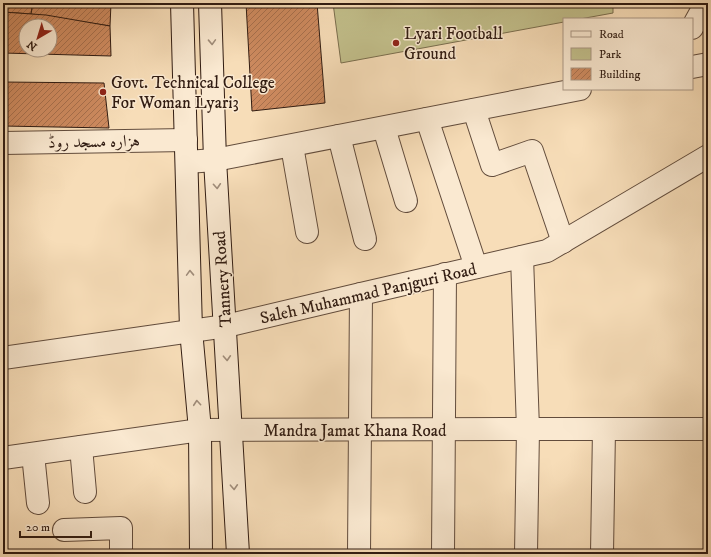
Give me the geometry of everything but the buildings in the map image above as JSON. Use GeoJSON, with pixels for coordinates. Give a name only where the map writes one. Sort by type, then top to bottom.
{"type":"FeatureCollection","features":[{"type":"Feature","properties":{"kind":"street","name":"Tannery Road"},"geometry":{"type":"LineString","coordinates":[[182,3],[191,330],[200,430],[201,554]]}},
{"type":"Feature","properties":{"kind":"street","name":"Tannery Road"},"geometry":{"type":"LineString","coordinates":[[210,3],[215,160],[226,326],[238,554]]}},
{"type":"Feature","properties":{"kind":"street"},"geometry":{"type":"LineString","coordinates":[[693,26],[706,3]]}},
{"type":"Feature","properties":{"kind":"street"},"geometry":{"type":"LineString","coordinates":[[693,67],[708,64]]}},
{"type":"Feature","properties":{"kind":"street"},"geometry":{"type":"LineString","coordinates":[[187,162],[215,160],[292,146],[575,90]]}},
{"type":"Feature","properties":{"kind":"street"},"geometry":{"type":"LineString","coordinates":[[474,110],[492,165],[532,152],[563,242]]}},
{"type":"Feature","properties":{"kind":"street"},"geometry":{"type":"LineString","coordinates":[[427,119],[476,267]]}},
{"type":"Feature","properties":{"kind":"street"},"geometry":{"type":"LineString","coordinates":[[384,128],[406,201]]}},
{"type":"Feature","properties":{"kind":"street"},"geometry":{"type":"LineString","coordinates":[[339,136],[365,239]]}},
{"type":"Feature","properties":{"kind":"street","name":"ہزارہ مسجد روڈ"},"geometry":{"type":"LineString","coordinates":[[3,143],[186,140]]}},
{"type":"Feature","properties":{"kind":"street"},"geometry":{"type":"LineString","coordinates":[[292,146],[307,232]]}},
{"type":"Feature","properties":{"kind":"street","name":"Saleh Muhammad Panjguri Road"},"geometry":{"type":"LineString","coordinates":[[3,358],[226,326],[547,251],[708,156]]}},
{"type":"Feature","properties":{"kind":"street"},"geometry":{"type":"LineString","coordinates":[[522,257],[528,429],[526,554]]}},
{"type":"Feature","properties":{"kind":"street"},"geometry":{"type":"LineString","coordinates":[[443,554],[446,274]]}},
{"type":"Feature","properties":{"kind":"street"},"geometry":{"type":"LineString","coordinates":[[359,554],[361,294]]}},
{"type":"Feature","properties":{"kind":"street"},"geometry":{"type":"LineString","coordinates":[[602,554],[604,429]]}},
{"type":"Feature","properties":{"kind":"street","name":"Mandra Jamat Khana Road"},"geometry":{"type":"LineString","coordinates":[[3,458],[200,430],[708,429]]}},
{"type":"Feature","properties":{"kind":"street"},"geometry":{"type":"LineString","coordinates":[[81,447],[85,492]]}},
{"type":"Feature","properties":{"kind":"street"},"geometry":{"type":"LineString","coordinates":[[32,454],[38,503]]}},
{"type":"Feature","properties":{"kind":"street"},"geometry":{"type":"LineString","coordinates":[[64,530],[121,528],[121,554]]}},
{"type":"Feature","properties":{"kind":"green space","name":"Lyari Football Ground"},"geometry":{"type":"Polygon","coordinates":[[[333,3],[613,3],[613,13],[586,18],[563,18],[563,22],[341,63],[333,3]]]}},
{"type":"Feature","properties":{"kind":"place","name":"Lyari Football Ground"},"geometry":{"type":"Point","coordinates":[396,43]}},
{"type":"Feature","properties":{"kind":"place","name":"Govt. Technical College For Woman Lyari3"},"geometry":{"type":"Point","coordinates":[103,92]}}]}
